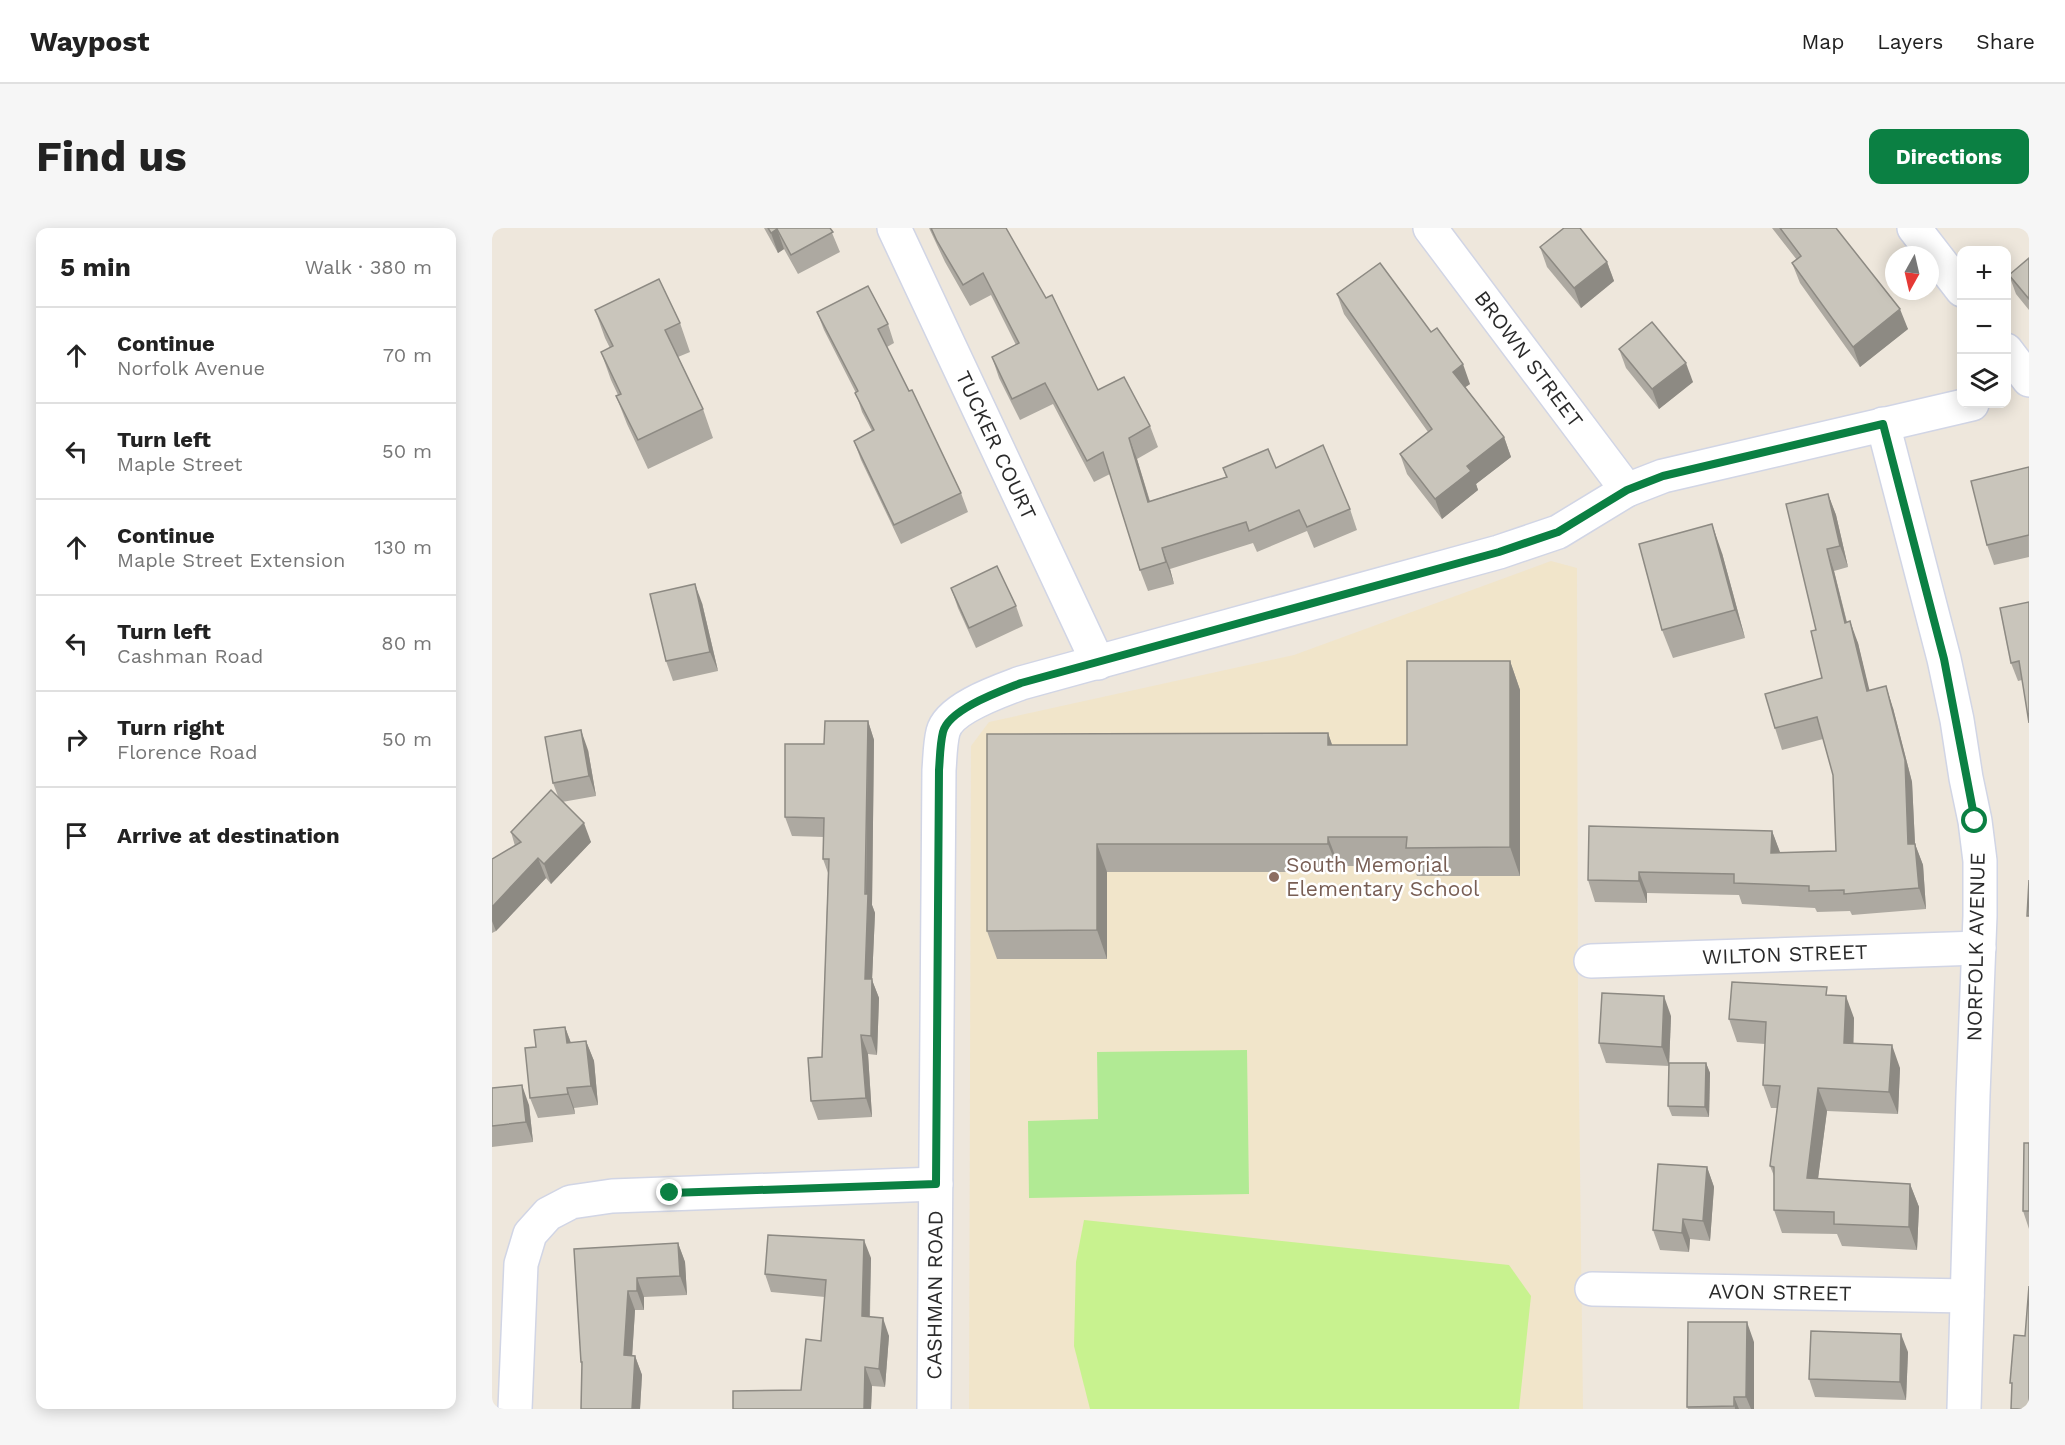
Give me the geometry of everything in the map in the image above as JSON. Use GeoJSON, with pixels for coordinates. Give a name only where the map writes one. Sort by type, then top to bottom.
{"type":"FeatureCollection","features":[{"type":"Feature","properties":{"kind":"street","name":"TUCKER COURT"},"geometry":{"type":"LineString","coordinates":[[894,228],[1098,663]]}},
{"type":"Feature","properties":{"kind":"street","name":"BROWN STREET"},"geometry":{"type":"LineString","coordinates":[[1430,228],[1627,490]]}},
{"type":"Feature","properties":{"kind":"street"},"geometry":{"type":"LineString","coordinates":[[1914,228],[1957,284]]}},
{"type":"Feature","properties":{"kind":"street"},"geometry":{"type":"LineString","coordinates":[[2010,354],[2029,380]]}},
{"type":"Feature","properties":{"kind":"street"},"geometry":{"type":"LineString","coordinates":[[2011,395],[2029,391]]}},
{"type":"Feature","properties":{"kind":"street"},"geometry":{"type":"LineString","coordinates":[[1098,663],[1499,552],[1558,532],[1627,490],[1663,476],[1957,407]]}},
{"type":"Feature","properties":{"kind":"street","name":"NORFOLK AVENUE"},"geometry":{"type":"LineString","coordinates":[[1883,424],[1944,659],[1957,720],[1980,861],[1965,1409]]}},
{"type":"Feature","properties":{"kind":"street","name":"CASHMAN ROAD"},"geometry":{"type":"LineString","coordinates":[[934,1409],[939,770],[943,730],[954,717],[982,698],[1021,683],[1098,663]]}},
{"type":"Feature","properties":{"kind":"street","name":"WILTON STREET"},"geometry":{"type":"LineString","coordinates":[[1591,961],[1979,948]]}},
{"type":"Feature","properties":{"kind":"street"},"geometry":{"type":"LineString","coordinates":[[515,1409],[521,1264],[530,1234],[548,1214],[571,1202],[612,1196],[936,1184]]}},
{"type":"Feature","properties":{"kind":"street","name":"AVON STREET"},"geometry":{"type":"LineString","coordinates":[[1592,1289],[1967,1296]]}},
{"type":"Feature","properties":{"kind":"shaded area","name":"South Memorial Elementary School"},"geometry":{"type":"Polygon","coordinates":[[[1551,561],[1577,568],[1578,1007],[1583,1409],[969,1409],[971,746],[989,722],[1294,655],[1551,561]]]}},
{"type":"Feature","properties":{"kind":"green space"},"geometry":{"type":"Polygon","coordinates":[[[1247,1050],[1249,1194],[1029,1198],[1028,1121],[1098,1119],[1097,1052],[1247,1050]]]}},
{"type":"Feature","properties":{"kind":"green space"},"geometry":{"type":"Polygon","coordinates":[[[1084,1220],[1509,1265],[1531,1296],[1519,1409],[1090,1409],[1074,1346],[1076,1262],[1084,1220]]]}},
{"type":"Feature","properties":{"kind":"building"},"geometry":{"type":"Polygon","coordinates":[[[768,228],[830,228],[833,232],[791,255],[777,229],[771,233],[768,228]]]}},
{"type":"Feature","properties":{"kind":"building"},"geometry":{"type":"Polygon","coordinates":[[[931,228],[1006,228],[1046,298],[1052,295],[1098,390],[1124,377],[1150,426],[1129,438],[1148,502],[1227,477],[1223,468],[1268,449],[1276,468],[1323,445],[1350,509],[1307,527],[1299,510],[1249,531],[1246,522],[1162,548],[1166,562],[1140,570],[1103,452],[1087,461],[1045,383],[1012,399],[992,357],[1019,343],[983,273],[963,285],[931,228]]]}},
{"type":"Feature","properties":{"kind":"building"},"geometry":{"type":"Polygon","coordinates":[[[1564,228],[1580,228],[1607,262],[1574,288],[1540,247],[1564,228]]]}},
{"type":"Feature","properties":{"kind":"building"},"geometry":{"type":"Polygon","coordinates":[[[1780,228],[1836,228],[1885,290],[1885,300],[1893,300],[1900,309],[1853,347],[1792,263],[1801,256],[1780,228]]]}},
{"type":"Feature","properties":{"kind":"building"},"geometry":{"type":"Polygon","coordinates":[[[2029,258],[2029,299],[2011,277],[2011,273],[2029,258]]]}},
{"type":"Feature","properties":{"kind":"building"},"geometry":{"type":"Polygon","coordinates":[[[1380,263],[1431,332],[1437,328],[1463,364],[1453,372],[1504,437],[1467,466],[1471,471],[1435,499],[1400,454],[1432,429],[1337,294],[1380,263]]]}},
{"type":"Feature","properties":{"kind":"building"},"geometry":{"type":"Polygon","coordinates":[[[659,279],[680,323],[665,330],[703,409],[638,440],[616,396],[621,394],[601,352],[613,346],[595,310],[659,279]]]}},
{"type":"Feature","properties":{"kind":"building"},"geometry":{"type":"Polygon","coordinates":[[[868,286],[888,324],[878,329],[909,391],[912,390],[961,493],[894,525],[854,441],[874,430],[855,393],[858,391],[817,312],[868,286]]]}},
{"type":"Feature","properties":{"kind":"building"},"geometry":{"type":"Polygon","coordinates":[[[1652,322],[1686,363],[1652,389],[1619,349],[1652,322]]]}},
{"type":"Feature","properties":{"kind":"building"},"geometry":{"type":"Polygon","coordinates":[[[2029,467],[2029,535],[1987,545],[1971,481],[2029,467]]]}},
{"type":"Feature","properties":{"kind":"building"},"geometry":{"type":"Polygon","coordinates":[[[1828,494],[1840,546],[1827,549],[1845,623],[1850,621],[1867,691],[1886,686],[1905,760],[1908,844],[1915,844],[1919,888],[1844,894],[1844,890],[1809,891],[1809,886],[1734,883],[1734,874],[1639,872],[1639,881],[1588,880],[1589,826],[1772,831],[1771,853],[1836,851],[1833,775],[1817,717],[1775,728],[1765,694],[1822,678],[1811,631],[1816,630],[1786,504],[1828,494]]]}},
{"type":"Feature","properties":{"kind":"building"},"geometry":{"type":"Polygon","coordinates":[[[1712,524],[1735,610],[1662,630],[1639,544],[1712,524]]]}},
{"type":"Feature","properties":{"kind":"building"},"geometry":{"type":"Polygon","coordinates":[[[997,566],[1016,606],[969,628],[951,588],[997,566]]]}},
{"type":"Feature","properties":{"kind":"building"},"geometry":{"type":"Polygon","coordinates":[[[695,584],[710,652],[666,661],[650,594],[695,584]]]}},
{"type":"Feature","properties":{"kind":"building"},"geometry":{"type":"Polygon","coordinates":[[[2029,602],[2029,723],[2019,661],[2011,663],[2000,608],[2029,602]]]}},
{"type":"Feature","properties":{"kind":"building"},"geometry":{"type":"Polygon","coordinates":[[[1407,661],[1510,661],[1510,847],[1406,848],[1407,837],[1328,837],[1328,844],[1097,844],[1097,930],[987,931],[987,734],[1328,733],[1328,745],[1407,745],[1407,661]]]}},
{"type":"Feature","properties":{"kind":"building"},"geometry":{"type":"Polygon","coordinates":[[[825,721],[868,721],[865,894],[868,894],[865,979],[872,979],[871,1036],[861,1035],[866,1098],[811,1101],[808,1058],[822,1057],[829,859],[823,859],[824,818],[785,817],[785,744],[824,744],[825,721]]]}},
{"type":"Feature","properties":{"kind":"building"},"geometry":{"type":"Polygon","coordinates":[[[581,730],[589,776],[553,783],[545,737],[581,730]]]}},
{"type":"Feature","properties":{"kind":"building"},"geometry":{"type":"Polygon","coordinates":[[[551,790],[584,823],[544,864],[538,858],[492,907],[492,859],[521,842],[511,832],[551,790]]]}},
{"type":"Feature","properties":{"kind":"building"},"geometry":{"type":"Polygon","coordinates":[[[2029,880],[2029,916],[2027,916],[2029,880]]]}},
{"type":"Feature","properties":{"kind":"building"},"geometry":{"type":"Polygon","coordinates":[[[1732,982],[1827,987],[1826,995],[1846,996],[1844,1043],[1892,1045],[1889,1092],[1818,1088],[1807,1178],[1910,1184],[1909,1227],[1834,1224],[1834,1212],[1774,1210],[1774,1167],[1770,1166],[1780,1086],[1763,1085],[1766,1022],[1729,1019],[1732,982]]]}},
{"type":"Feature","properties":{"kind":"building"},"geometry":{"type":"Polygon","coordinates":[[[1602,993],[1664,996],[1662,1047],[1599,1043],[1602,993]]]}},
{"type":"Feature","properties":{"kind":"building"},"geometry":{"type":"Polygon","coordinates":[[[565,1027],[567,1043],[586,1041],[591,1086],[567,1088],[568,1094],[530,1098],[525,1048],[536,1047],[534,1030],[565,1027]]]}},
{"type":"Feature","properties":{"kind":"building"},"geometry":{"type":"Polygon","coordinates":[[[1669,1063],[1706,1063],[1705,1107],[1668,1106],[1669,1063]]]}},
{"type":"Feature","properties":{"kind":"building"},"geometry":{"type":"Polygon","coordinates":[[[522,1085],[526,1122],[492,1126],[492,1088],[522,1085]]]}},
{"type":"Feature","properties":{"kind":"building"},"geometry":{"type":"Polygon","coordinates":[[[2024,1143],[2029,1143],[2029,1211],[2023,1211],[2024,1143]]]}},
{"type":"Feature","properties":{"kind":"building"},"geometry":{"type":"Polygon","coordinates":[[[1658,1164],[1707,1167],[1703,1221],[1683,1219],[1682,1233],[1653,1230],[1658,1164]]]}},
{"type":"Feature","properties":{"kind":"building"},"geometry":{"type":"Polygon","coordinates":[[[768,1235],[864,1240],[862,1316],[883,1318],[879,1369],[865,1367],[864,1409],[733,1409],[733,1391],[801,1390],[806,1339],[821,1341],[826,1280],[765,1274],[768,1235]]]}},
{"type":"Feature","properties":{"kind":"building"},"geometry":{"type":"Polygon","coordinates":[[[678,1243],[680,1276],[637,1278],[637,1291],[628,1291],[624,1355],[635,1356],[632,1409],[581,1409],[582,1362],[574,1249],[678,1243]]]}},
{"type":"Feature","properties":{"kind":"building"},"geometry":{"type":"Polygon","coordinates":[[[2029,1286],[2029,1409],[2011,1409],[2012,1383],[2010,1383],[2014,1335],[2025,1336],[2029,1286]]]}},
{"type":"Feature","properties":{"kind":"building"},"geometry":{"type":"Polygon","coordinates":[[[1688,1322],[1747,1322],[1746,1397],[1734,1397],[1734,1406],[1687,1407],[1688,1322]]]}},
{"type":"Feature","properties":{"kind":"building"},"geometry":{"type":"Polygon","coordinates":[[[1811,1331],[1901,1334],[1900,1382],[1809,1379],[1811,1331]]]}},
{"type":"Feature","properties":{"kind":"place","name":"South Memorial Elementary School"},"geometry":{"type":"Point","coordinates":[1274,877]}},
{"type":"Feature","properties":{"kind":"route"},"geometry":{"type":"LineString","coordinates":[[670,1193],[936,1184],[939,770],[943,730],[954,717],[982,698],[1021,683],[1499,552],[1558,532],[1627,490],[1663,476],[1883,424],[1944,659],[1975,821]]}}]}
